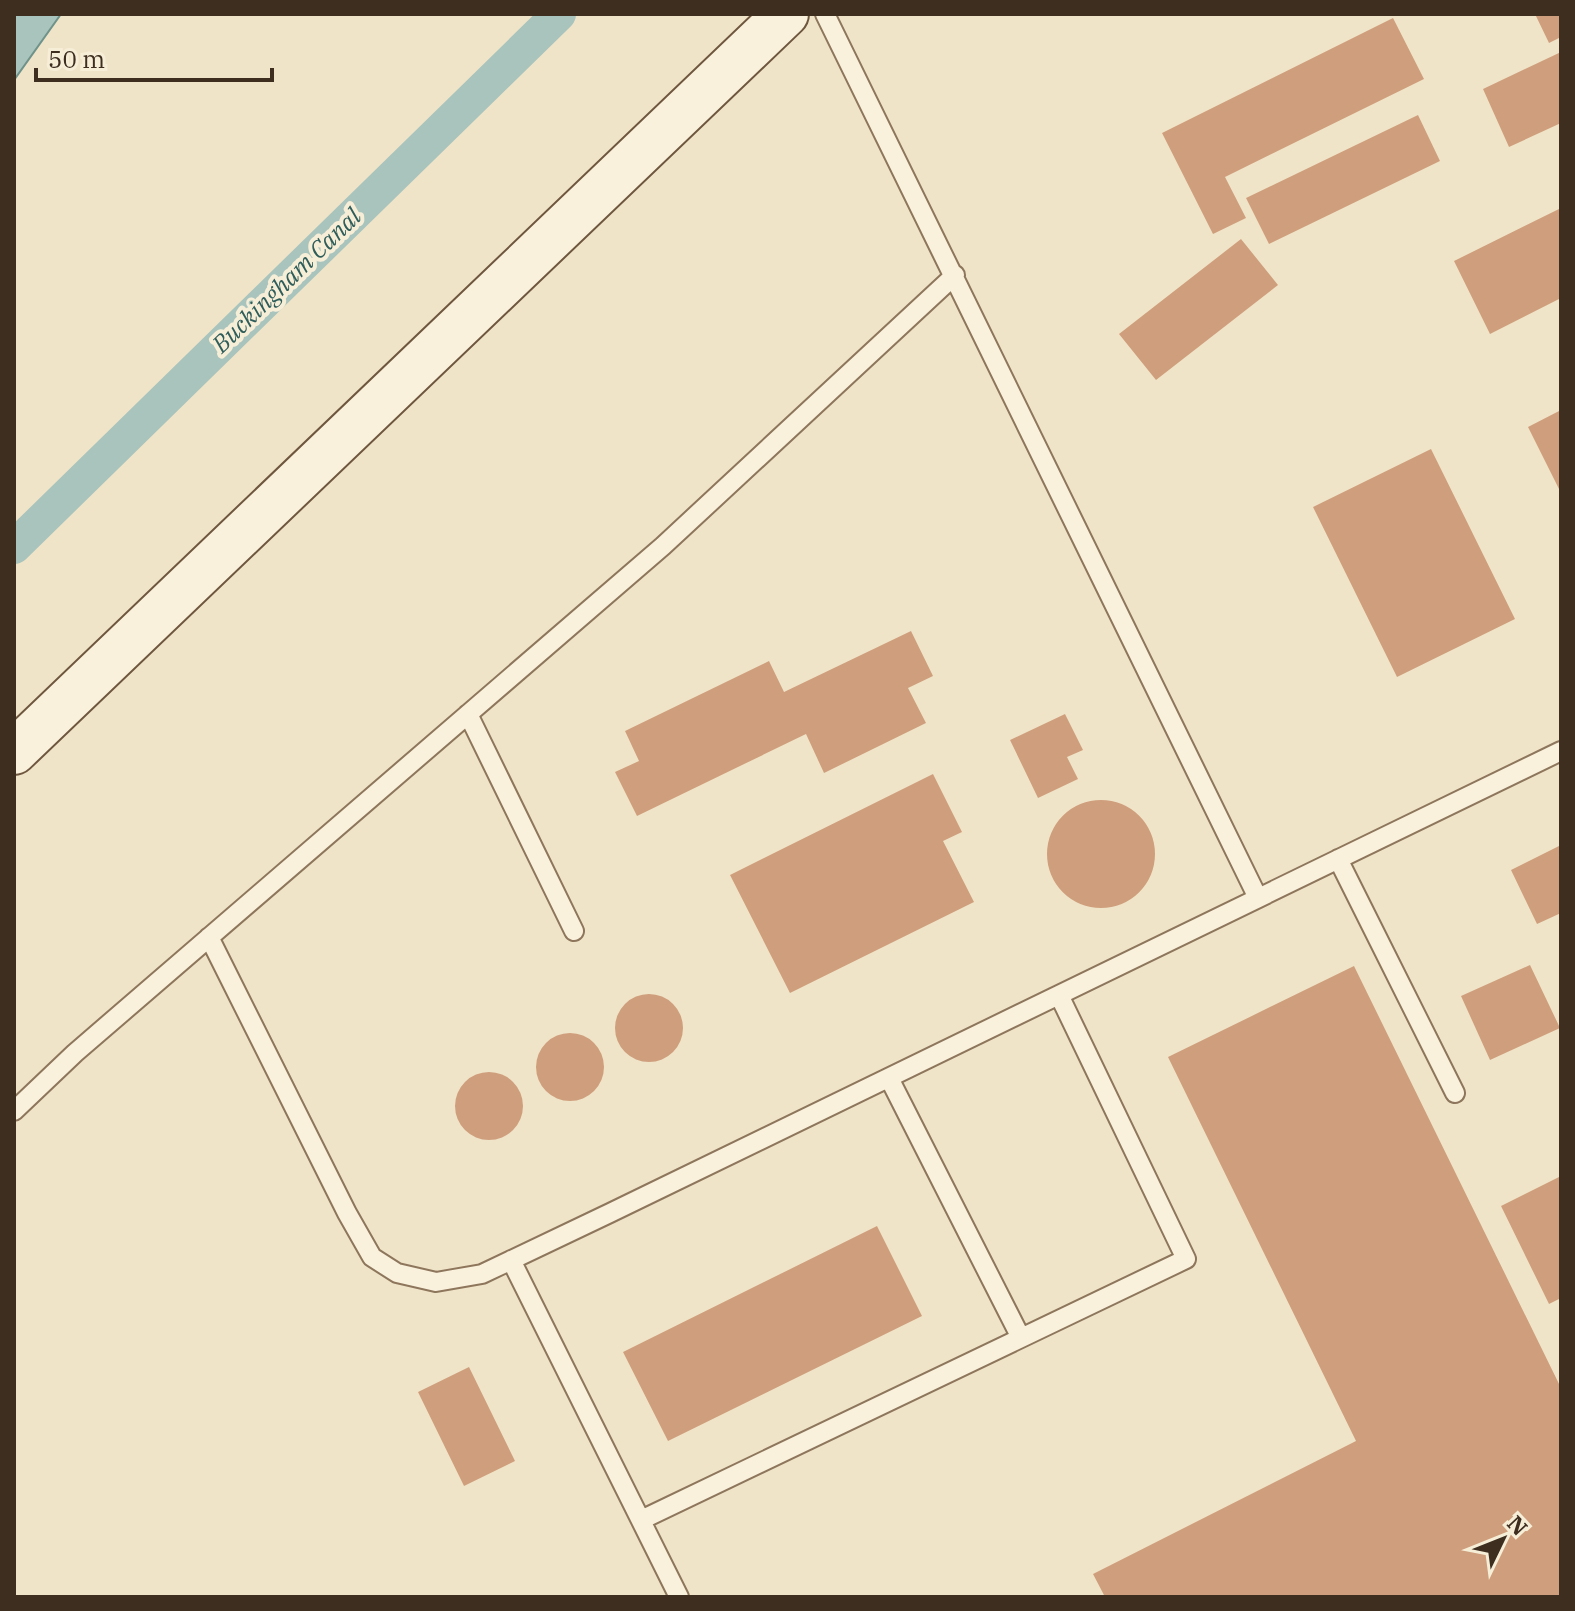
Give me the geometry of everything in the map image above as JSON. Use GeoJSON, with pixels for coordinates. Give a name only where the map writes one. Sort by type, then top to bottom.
{"type":"FeatureCollection","features":[{"type":"Feature","properties":{"kind":"main road"},"geometry":{"type":"LineString","coordinates":[[14,752],[786,14]]}},
{"type":"Feature","properties":{"kind":"lane"},"geometry":{"type":"LineString","coordinates":[[825,14],[1258,898]]}},
{"type":"Feature","properties":{"kind":"lane"},"geometry":{"type":"LineString","coordinates":[[14,1111],[75,1053],[663,546],[955,275]]}},
{"type":"Feature","properties":{"kind":"lane"},"geometry":{"type":"LineString","coordinates":[[468,714],[574,931]]}},
{"type":"Feature","properties":{"kind":"lane"},"geometry":{"type":"LineString","coordinates":[[209,937],[372,1257],[397,1273],[436,1282],[482,1274],[1561,751]]}},
{"type":"Feature","properties":{"kind":"lane"},"geometry":{"type":"LineString","coordinates":[[1338,859],[1455,1093]]}},
{"type":"Feature","properties":{"kind":"lane"},"geometry":{"type":"LineString","coordinates":[[641,1520],[1186,1259],[1059,995]]}},
{"type":"Feature","properties":{"kind":"lane"},"geometry":{"type":"LineString","coordinates":[[889,1078],[1021,1338]]}},
{"type":"Feature","properties":{"kind":"lane"},"geometry":{"type":"LineString","coordinates":[[511,1260],[679,1597]]}},
{"type":"Feature","properties":{"kind":"water"},"geometry":{"type":"Polygon","coordinates":[[[14,14],[61,14],[14,80],[14,14]]]}},
{"type":"Feature","properties":{"kind":"building"},"geometry":{"type":"Polygon","coordinates":[[[1535,14],[1561,14],[1561,37],[1549,43],[1535,14]]]}},
{"type":"Feature","properties":{"kind":"building"},"geometry":{"type":"Polygon","coordinates":[[[1393,18],[1424,79],[1225,177],[1246,218],[1213,234],[1162,133],[1393,18]]]}},
{"type":"Feature","properties":{"kind":"building"},"geometry":{"type":"Polygon","coordinates":[[[1561,52],[1561,123],[1509,147],[1483,89],[1561,52]]]}},
{"type":"Feature","properties":{"kind":"building"},"geometry":{"type":"Polygon","coordinates":[[[1418,115],[1440,161],[1269,244],[1246,198],[1418,115]]]}},
{"type":"Feature","properties":{"kind":"building"},"geometry":{"type":"Polygon","coordinates":[[[1561,208],[1561,298],[1490,334],[1454,261],[1561,208]]]}},
{"type":"Feature","properties":{"kind":"building"},"geometry":{"type":"Polygon","coordinates":[[[1241,239],[1278,285],[1156,380],[1119,334],[1241,239]]]}},
{"type":"Feature","properties":{"kind":"building"},"geometry":{"type":"Polygon","coordinates":[[[1561,410],[1561,493],[1528,427],[1561,410]]]}},
{"type":"Feature","properties":{"kind":"building"},"geometry":{"type":"Polygon","coordinates":[[[1431,449],[1515,619],[1397,677],[1313,507],[1431,449]]]}},
{"type":"Feature","properties":{"kind":"building"},"geometry":{"type":"Polygon","coordinates":[[[911,631],[933,676],[908,688],[926,723],[824,773],[806,734],[637,816],[615,772],[639,761],[625,731],[769,661],[784,692],[911,631]]]}},
{"type":"Feature","properties":{"kind":"building"},"geometry":{"type":"Polygon","coordinates":[[[1065,714],[1083,750],[1067,757],[1078,779],[1038,798],[1010,740],[1065,714]]]}},
{"type":"Feature","properties":{"kind":"building"},"geometry":{"type":"Polygon","coordinates":[[[933,774],[962,832],[943,841],[974,902],[790,993],[730,875],[933,774]]]}},
{"type":"Feature","properties":{"kind":"building"},"geometry":{"type":"Polygon","coordinates":[[[1101,800],[1122,804],[1139,816],[1151,833],[1155,854],[1151,875],[1139,892],[1122,904],[1101,908],[1080,904],[1063,892],[1051,875],[1047,854],[1051,833],[1063,816],[1080,804],[1101,800]]]}},
{"type":"Feature","properties":{"kind":"building"},"geometry":{"type":"Polygon","coordinates":[[[1561,845],[1561,913],[1537,924],[1511,870],[1561,845]]]}},
{"type":"Feature","properties":{"kind":"building"},"geometry":{"type":"Polygon","coordinates":[[[1530,965],[1560,1028],[1490,1060],[1461,996],[1530,965]]]}},
{"type":"Feature","properties":{"kind":"building"},"geometry":{"type":"Polygon","coordinates":[[[1354,966],[1561,1388],[1561,1597],[1105,1597],[1093,1574],[1356,1441],[1168,1057],[1354,966]]]}},
{"type":"Feature","properties":{"kind":"building"},"geometry":{"type":"Polygon","coordinates":[[[656,994],[677,1009],[683,1028],[681,1041],[673,1052],[656,1062],[642,1062],[625,1052],[617,1041],[615,1021],[625,1004],[636,996],[656,994]]]}},
{"type":"Feature","properties":{"kind":"building"},"geometry":{"type":"Polygon","coordinates":[[[577,1033],[598,1048],[604,1067],[602,1080],[594,1091],[577,1101],[563,1101],[546,1091],[538,1080],[536,1060],[546,1043],[557,1035],[577,1033]]]}},
{"type":"Feature","properties":{"kind":"building"},"geometry":{"type":"Polygon","coordinates":[[[496,1072],[517,1087],[523,1106],[521,1119],[513,1130],[496,1140],[482,1140],[465,1130],[457,1119],[455,1099],[465,1082],[476,1074],[496,1072]]]}},
{"type":"Feature","properties":{"kind":"building"},"geometry":{"type":"Polygon","coordinates":[[[1561,1176],[1561,1298],[1549,1304],[1501,1206],[1561,1176]]]}},
{"type":"Feature","properties":{"kind":"building"},"geometry":{"type":"Polygon","coordinates":[[[877,1226],[922,1316],[668,1441],[623,1352],[877,1226]]]}},
{"type":"Feature","properties":{"kind":"building"},"geometry":{"type":"Polygon","coordinates":[[[469,1367],[515,1461],[464,1486],[418,1392],[469,1367]]]}},
{"type":"Feature","properties":{"kind":"waterway","name":"Buckingham Canal"},"geometry":{"type":"LineString","coordinates":[[14,547],[559,14]]}}]}
